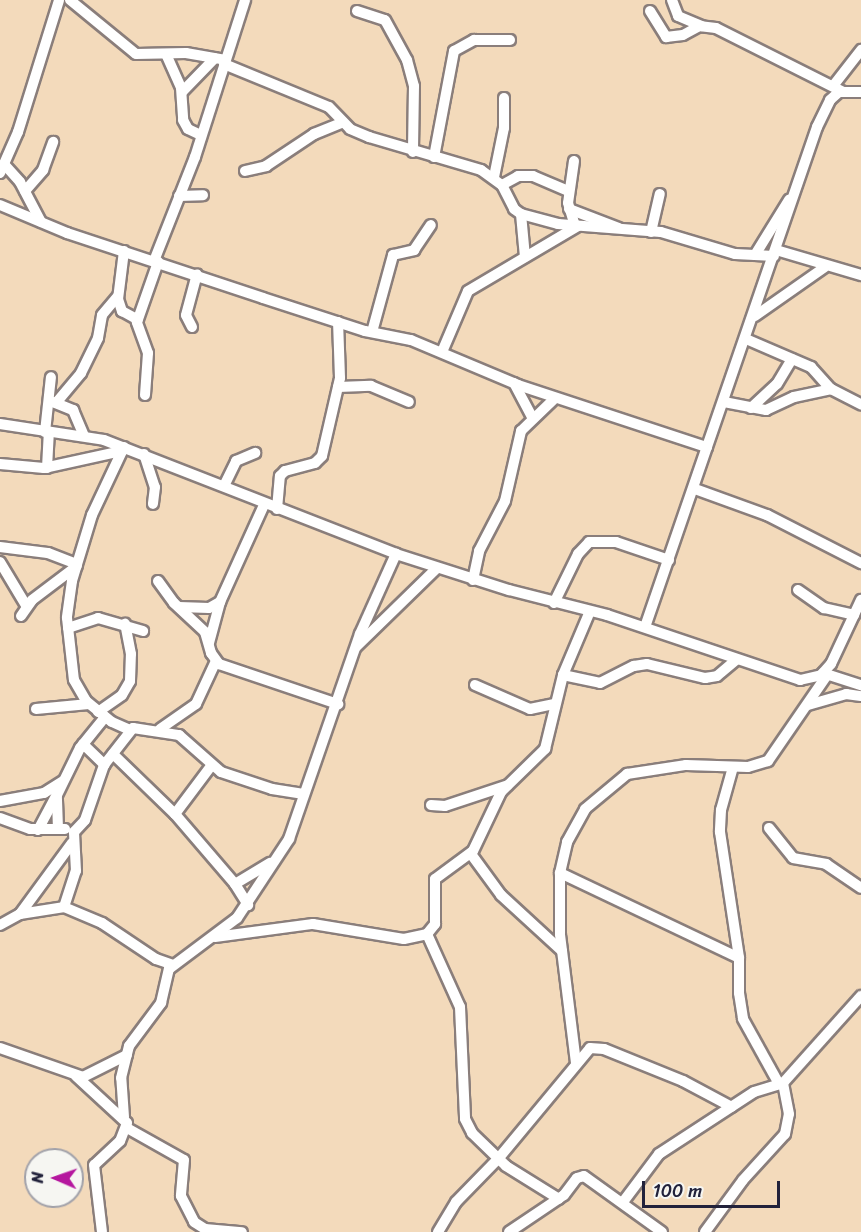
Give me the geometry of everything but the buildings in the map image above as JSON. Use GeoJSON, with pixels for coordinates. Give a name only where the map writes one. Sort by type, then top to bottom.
{"type":"FeatureCollection","features":[{"type":"Feature","properties":{"kind":"street"},"geometry":{"type":"LineString","coordinates":[[41,222],[25,191],[2,163],[59,0]]}},
{"type":"Feature","properties":{"kind":"street"},"geometry":{"type":"LineString","coordinates":[[70,0],[127,49],[147,56],[166,54],[221,61],[318,101],[343,122],[369,137],[434,157],[498,181],[518,176],[533,176],[568,191]]}},
{"type":"Feature","properties":{"kind":"street"},"geometry":{"type":"LineString","coordinates":[[145,395],[148,352],[140,338],[138,320],[156,261],[201,135],[221,61],[245,0]]}},
{"type":"Feature","properties":{"kind":"street"},"geometry":{"type":"LineString","coordinates":[[672,0],[678,16],[703,27],[735,35],[838,89],[861,92]]}},
{"type":"Feature","properties":{"kind":"street"},"geometry":{"type":"LineString","coordinates":[[357,11],[385,20],[407,60],[414,86],[413,152]]}},
{"type":"Feature","properties":{"kind":"street"},"geometry":{"type":"LineString","coordinates":[[650,11],[666,37],[673,38],[703,27]]}},
{"type":"Feature","properties":{"kind":"street"},"geometry":{"type":"LineString","coordinates":[[434,157],[454,51],[474,40],[510,40]]}},
{"type":"Feature","properties":{"kind":"street"},"geometry":{"type":"LineString","coordinates":[[645,627],[695,489],[707,447],[754,316],[793,196],[830,100],[861,50]]}},
{"type":"Feature","properties":{"kind":"street"},"geometry":{"type":"LineString","coordinates":[[166,54],[182,92],[183,120],[188,129],[201,135]]}},
{"type":"Feature","properties":{"kind":"street"},"geometry":{"type":"LineString","coordinates":[[182,92],[221,61]]}},
{"type":"Feature","properties":{"kind":"street"},"geometry":{"type":"LineString","coordinates":[[504,98],[504,128],[498,181],[514,209],[521,214],[577,226],[676,235],[735,254],[775,253],[861,275]]}},
{"type":"Feature","properties":{"kind":"street"},"geometry":{"type":"LineString","coordinates":[[245,171],[266,166],[321,130],[343,122]]}},
{"type":"Feature","properties":{"kind":"street"},"geometry":{"type":"LineString","coordinates":[[25,191],[43,170],[53,142]]}},
{"type":"Feature","properties":{"kind":"street"},"geometry":{"type":"LineString","coordinates":[[574,161],[568,191],[569,209],[577,226]]}},
{"type":"Feature","properties":{"kind":"street"},"geometry":{"type":"LineString","coordinates":[[651,232],[660,194]]}},
{"type":"Feature","properties":{"kind":"street"},"geometry":{"type":"LineString","coordinates":[[179,196],[204,195]]}},
{"type":"Feature","properties":{"kind":"street"},"geometry":{"type":"LineString","coordinates":[[755,255],[783,206],[793,196]]}},
{"type":"Feature","properties":{"kind":"street"},"geometry":{"type":"LineString","coordinates":[[0,205],[124,251],[338,322],[442,352],[555,398],[707,447]]}},
{"type":"Feature","properties":{"kind":"street"},"geometry":{"type":"LineString","coordinates":[[569,209],[621,229]]}},
{"type":"Feature","properties":{"kind":"street"},"geometry":{"type":"LineString","coordinates":[[521,214],[525,257]]}},
{"type":"Feature","properties":{"kind":"street"},"geometry":{"type":"LineString","coordinates":[[372,332],[393,255],[414,250],[430,225]]}},
{"type":"Feature","properties":{"kind":"street"},"geometry":{"type":"LineString","coordinates":[[442,352],[468,291],[577,226]]}},
{"type":"Feature","properties":{"kind":"street"},"geometry":{"type":"LineString","coordinates":[[124,251],[118,296],[122,310],[138,320]]}},
{"type":"Feature","properties":{"kind":"street"},"geometry":{"type":"LineString","coordinates":[[754,316],[825,267]]}},
{"type":"Feature","properties":{"kind":"street"},"geometry":{"type":"LineString","coordinates":[[192,327],[186,315],[197,274]]}},
{"type":"Feature","properties":{"kind":"street"},"geometry":{"type":"LineString","coordinates":[[53,402],[81,373],[98,338],[102,315],[118,296]]}},
{"type":"Feature","properties":{"kind":"street"},"geometry":{"type":"LineString","coordinates":[[277,509],[280,476],[285,471],[315,463],[321,456],[338,387],[342,357],[338,322]]}},
{"type":"Feature","properties":{"kind":"street"},"geometry":{"type":"LineString","coordinates":[[746,339],[811,367],[831,389],[861,404]]}},
{"type":"Feature","properties":{"kind":"street"},"geometry":{"type":"LineString","coordinates":[[751,408],[777,384],[792,359]]}},
{"type":"Feature","properties":{"kind":"street"},"geometry":{"type":"LineString","coordinates":[[47,468],[47,433],[53,402],[51,376]]}},
{"type":"Feature","properties":{"kind":"street"},"geometry":{"type":"LineString","coordinates":[[514,383],[532,417]]}},
{"type":"Feature","properties":{"kind":"street"},"geometry":{"type":"LineString","coordinates":[[338,387],[371,386],[409,402]]}},
{"type":"Feature","properties":{"kind":"street"},"geometry":{"type":"LineString","coordinates":[[724,402],[766,410],[794,397],[831,389]]}},
{"type":"Feature","properties":{"kind":"street"},"geometry":{"type":"LineString","coordinates":[[473,579],[479,551],[513,478],[517,442],[532,417],[555,398]]}},
{"type":"Feature","properties":{"kind":"street"},"geometry":{"type":"LineString","coordinates":[[53,402],[73,410],[84,436]]}},
{"type":"Feature","properties":{"kind":"street"},"geometry":{"type":"LineString","coordinates":[[0,424],[47,433],[84,436],[144,454],[224,486],[264,505],[437,568],[645,627],[735,660],[800,680],[825,674],[861,685]]}},
{"type":"Feature","properties":{"kind":"street"},"geometry":{"type":"LineString","coordinates":[[0,464],[47,468],[123,449]]}},
{"type":"Feature","properties":{"kind":"street"},"geometry":{"type":"LineString","coordinates":[[123,449],[92,515],[77,565],[68,628],[74,680],[89,704],[101,715],[130,730],[160,729],[189,741],[211,766],[245,782],[304,794]]}},
{"type":"Feature","properties":{"kind":"street"},"geometry":{"type":"LineString","coordinates":[[224,486],[236,461],[255,453]]}},
{"type":"Feature","properties":{"kind":"street"},"geometry":{"type":"LineString","coordinates":[[144,454],[155,487],[153,504]]}},
{"type":"Feature","properties":{"kind":"street"},"geometry":{"type":"LineString","coordinates":[[695,489],[767,515],[861,563]]}},
{"type":"Feature","properties":{"kind":"street"},"geometry":{"type":"LineString","coordinates":[[209,643],[220,602],[264,505]]}},
{"type":"Feature","properties":{"kind":"street"},"geometry":{"type":"LineString","coordinates":[[554,603],[578,554],[589,542],[616,542],[669,560]]}},
{"type":"Feature","properties":{"kind":"street"},"geometry":{"type":"LineString","coordinates":[[2,548],[62,557],[77,565]]}},
{"type":"Feature","properties":{"kind":"street"},"geometry":{"type":"LineString","coordinates":[[102,1232],[93,1165],[120,1141],[127,1128],[121,1078],[127,1055],[138,1030],[160,1003],[173,965],[212,938],[248,905],[272,861],[289,839],[339,704],[356,647],[396,554]]}},
{"type":"Feature","properties":{"kind":"street"},"geometry":{"type":"LineString","coordinates":[[0,562],[24,612],[77,565]]}},
{"type":"Feature","properties":{"kind":"street"},"geometry":{"type":"LineString","coordinates":[[356,647],[437,568]]}},
{"type":"Feature","properties":{"kind":"street"},"geometry":{"type":"LineString","coordinates":[[158,582],[179,607],[198,624],[209,643],[216,662],[196,704],[160,729]]}},
{"type":"Feature","properties":{"kind":"street"},"geometry":{"type":"LineString","coordinates":[[798,590],[824,608],[854,615]]}},
{"type":"Feature","properties":{"kind":"street"},"geometry":{"type":"LineString","coordinates":[[576,1063],[562,951],[560,873],[567,842],[585,809],[615,781],[627,774],[662,768],[759,765],[773,757],[808,705],[861,600]]}},
{"type":"Feature","properties":{"kind":"street"},"geometry":{"type":"LineString","coordinates":[[179,607],[209,608],[220,602]]}},
{"type":"Feature","properties":{"kind":"street"},"geometry":{"type":"LineString","coordinates":[[212,938],[313,924],[404,939],[427,934],[435,924],[435,879],[471,854],[486,831],[496,800],[508,784],[540,757],[563,675],[590,611]]}},
{"type":"Feature","properties":{"kind":"street"},"geometry":{"type":"LineString","coordinates":[[68,628],[99,618],[143,631]]}},
{"type":"Feature","properties":{"kind":"street"},"geometry":{"type":"LineString","coordinates":[[38,830],[83,744],[101,715],[122,695],[130,681],[131,654],[124,624]]}},
{"type":"Feature","properties":{"kind":"street"},"geometry":{"type":"LineString","coordinates":[[563,675],[600,683],[647,663],[705,678],[717,676],[735,660]]}},
{"type":"Feature","properties":{"kind":"street"},"geometry":{"type":"LineString","coordinates":[[216,662],[339,704]]}},
{"type":"Feature","properties":{"kind":"street"},"geometry":{"type":"LineString","coordinates":[[475,685],[530,709],[555,704]]}},
{"type":"Feature","properties":{"kind":"street"},"geometry":{"type":"LineString","coordinates":[[808,705],[846,694],[861,696]]}},
{"type":"Feature","properties":{"kind":"street"},"geometry":{"type":"LineString","coordinates":[[36,709],[89,704]]}},
{"type":"Feature","properties":{"kind":"street"},"geometry":{"type":"LineString","coordinates":[[20,914],[72,843],[77,827],[85,820],[105,765],[130,730]]}},
{"type":"Feature","properties":{"kind":"street"},"geometry":{"type":"LineString","coordinates":[[83,744],[105,765]]}},
{"type":"Feature","properties":{"kind":"street"},"geometry":{"type":"LineString","coordinates":[[113,754],[174,814],[235,884],[248,905]]}},
{"type":"Feature","properties":{"kind":"street"},"geometry":{"type":"LineString","coordinates":[[174,814],[211,766]]}},
{"type":"Feature","properties":{"kind":"street"},"geometry":{"type":"LineString","coordinates":[[705,1232],[743,1180],[785,1134],[789,1114],[781,1083],[743,1019],[739,958],[720,832],[721,810],[734,767]]}},
{"type":"Feature","properties":{"kind":"street"},"geometry":{"type":"LineString","coordinates":[[0,801],[44,793],[63,781]]}},
{"type":"Feature","properties":{"kind":"street"},"geometry":{"type":"LineString","coordinates":[[431,805],[445,806],[508,784]]}},
{"type":"Feature","properties":{"kind":"street"},"geometry":{"type":"LineString","coordinates":[[57,795],[58,829]]}},
{"type":"Feature","properties":{"kind":"street"},"geometry":{"type":"LineString","coordinates":[[2,821],[38,830],[77,827]]}},
{"type":"Feature","properties":{"kind":"street"},"geometry":{"type":"LineString","coordinates":[[769,828],[794,858],[826,864],[861,888]]}},
{"type":"Feature","properties":{"kind":"street"},"geometry":{"type":"LineString","coordinates":[[64,907],[76,871],[72,843]]}},
{"type":"Feature","properties":{"kind":"street"},"geometry":{"type":"LineString","coordinates":[[471,854],[501,895],[562,951]]}},
{"type":"Feature","properties":{"kind":"street"},"geometry":{"type":"LineString","coordinates":[[235,884],[272,861]]}},
{"type":"Feature","properties":{"kind":"street"},"geometry":{"type":"LineString","coordinates":[[560,873],[739,958]]}},
{"type":"Feature","properties":{"kind":"street"},"geometry":{"type":"LineString","coordinates":[[0,925],[20,914],[64,907],[102,923],[156,959],[173,965]]}},
{"type":"Feature","properties":{"kind":"street"},"geometry":{"type":"LineString","coordinates":[[427,934],[460,1007],[465,1119],[472,1133],[498,1159],[559,1199]]}},
{"type":"Feature","properties":{"kind":"street"},"geometry":{"type":"LineString","coordinates":[[623,1202],[653,1158],[732,1107],[763,1089],[781,1083],[861,996]]}},
{"type":"Feature","properties":{"kind":"street"},"geometry":{"type":"LineString","coordinates":[[0,1048],[76,1076],[124,1117]]}},
{"type":"Feature","properties":{"kind":"street"},"geometry":{"type":"LineString","coordinates":[[438,1232],[456,1202],[498,1159],[590,1048],[604,1049],[683,1081],[732,1107]]}},
{"type":"Feature","properties":{"kind":"street"},"geometry":{"type":"LineString","coordinates":[[76,1076],[93,1075],[127,1055]]}},
{"type":"Feature","properties":{"kind":"street"},"geometry":{"type":"LineString","coordinates":[[763,1089],[785,1103]]}},
{"type":"Feature","properties":{"kind":"street"},"geometry":{"type":"LineString","coordinates":[[127,1128],[184,1160],[181,1196],[194,1222],[205,1228],[242,1232]]}},
{"type":"Feature","properties":{"kind":"street"},"geometry":{"type":"LineString","coordinates":[[509,1232],[559,1199],[577,1178],[584,1176],[662,1232]]}}]}
